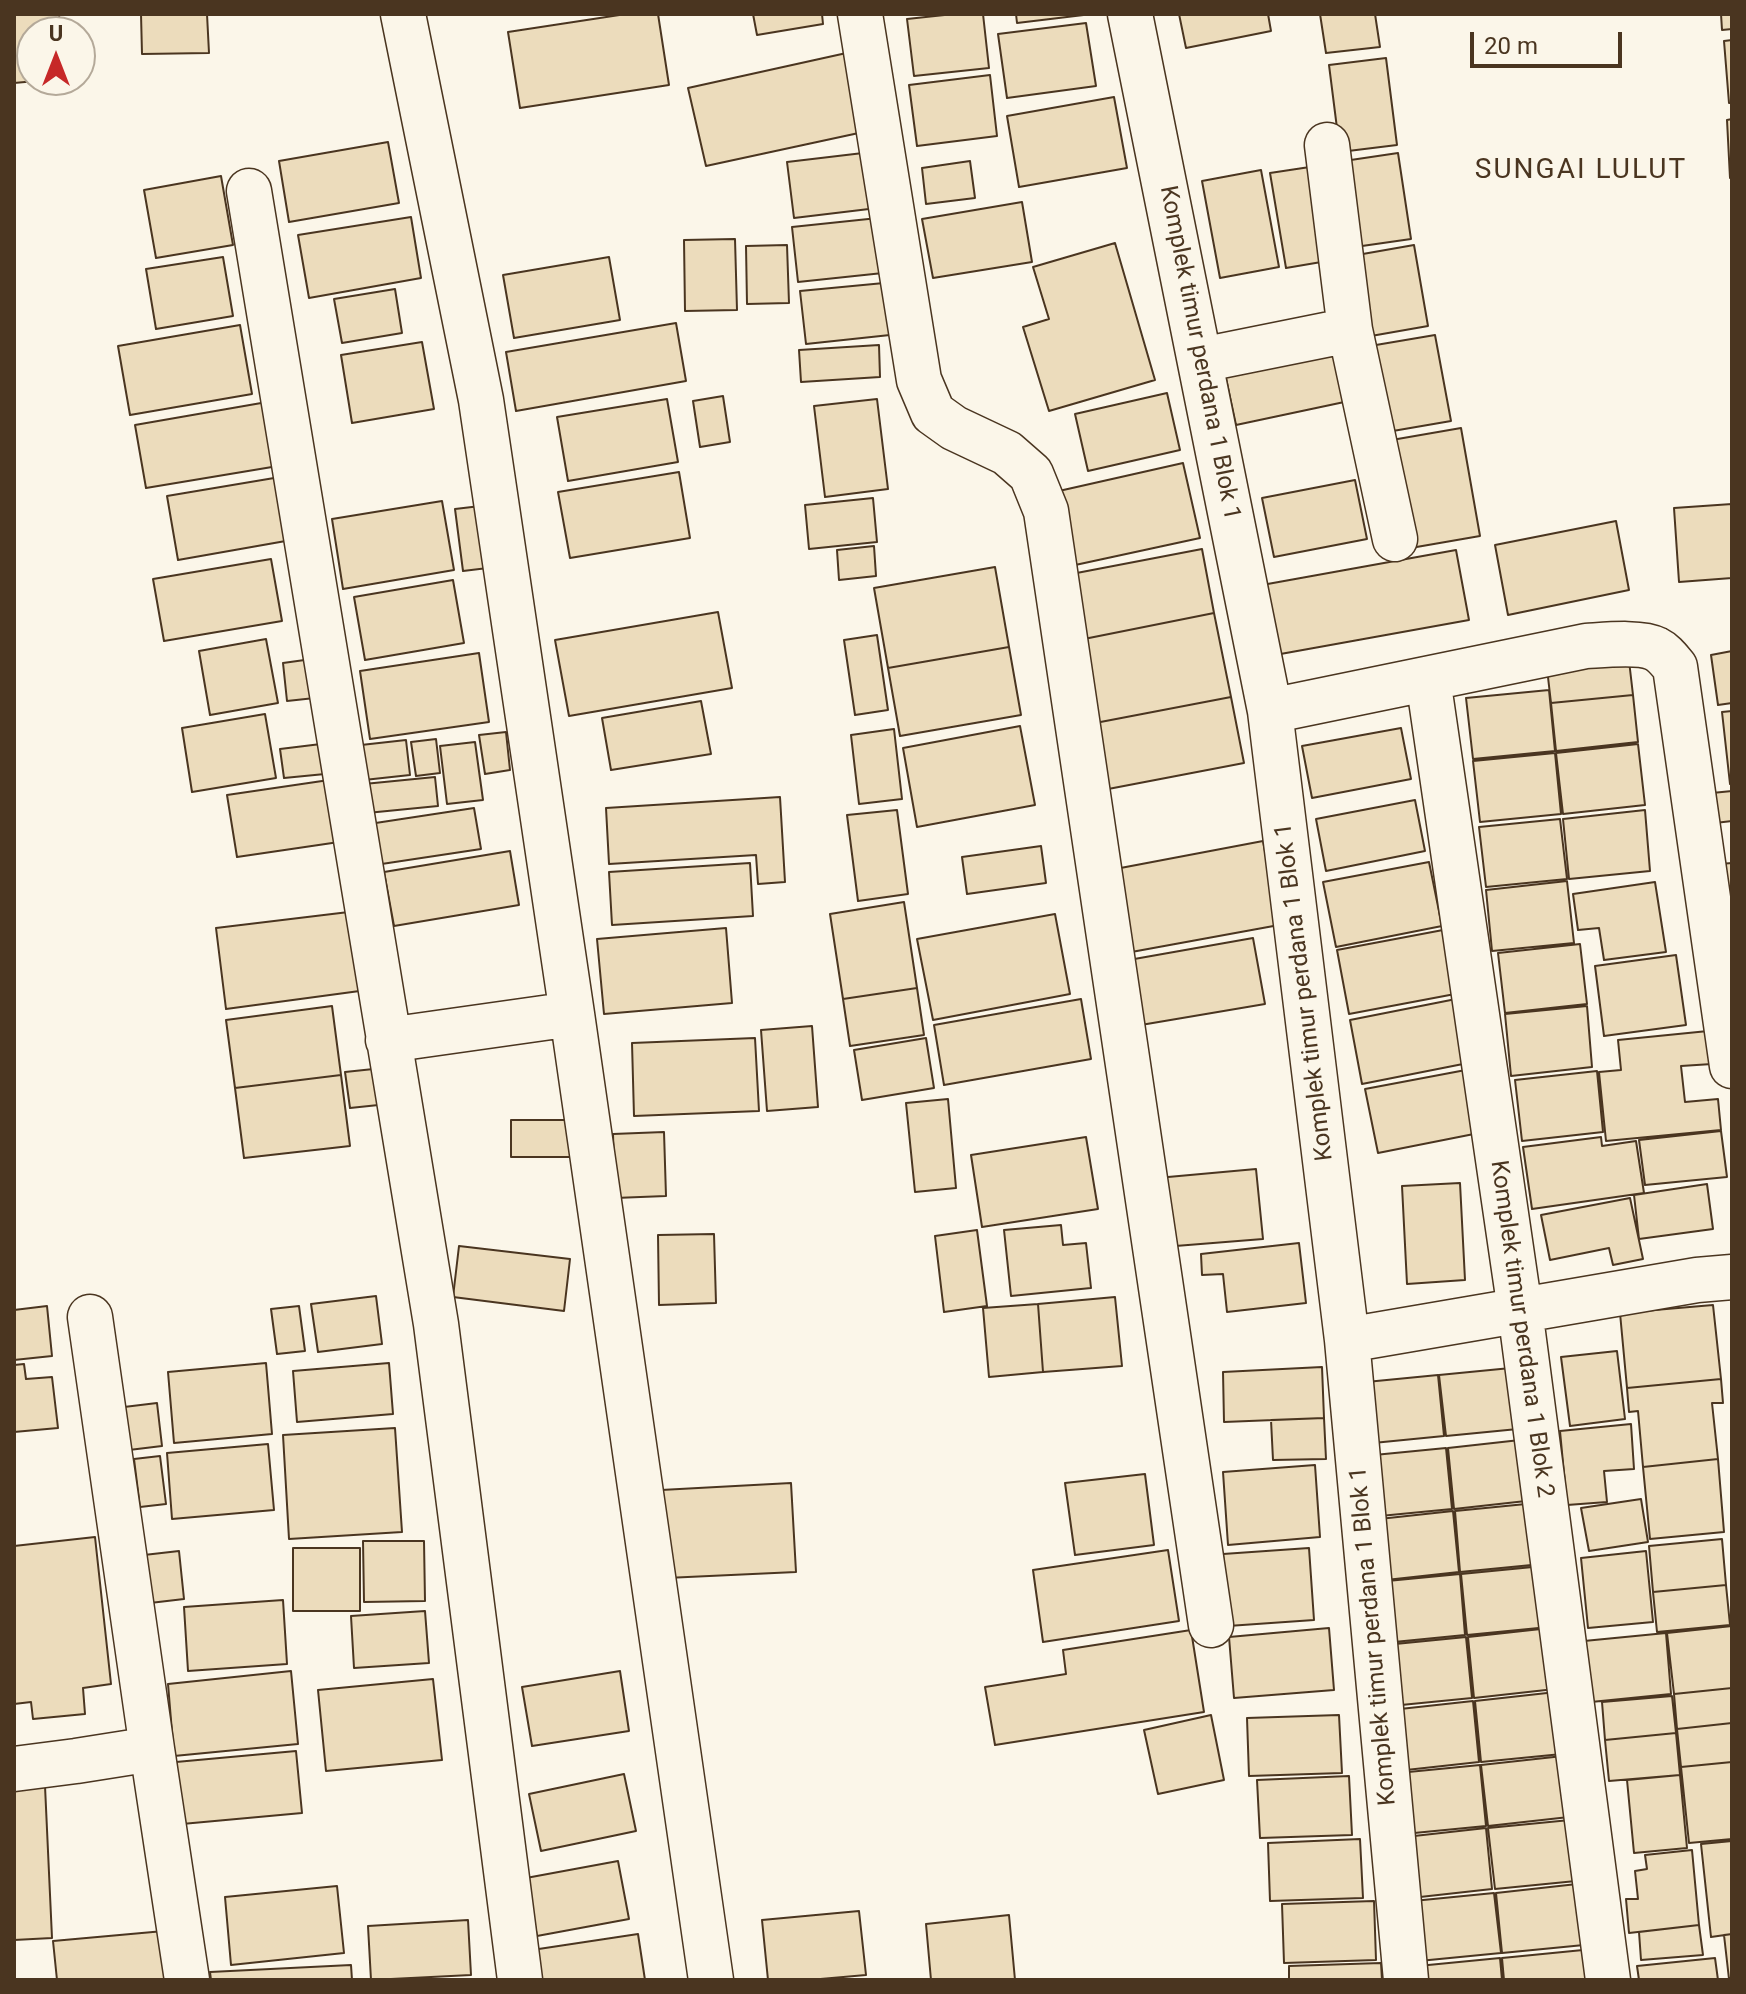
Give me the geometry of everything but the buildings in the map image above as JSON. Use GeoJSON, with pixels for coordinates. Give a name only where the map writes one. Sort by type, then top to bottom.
{"type":"FeatureCollection","features":[{"type":"Feature","properties":{"kind":"street"},"geometry":{"type":"LineString","coordinates":[[403,14],[481,400],[711,1980]]}},
{"type":"Feature","properties":{"kind":"street"},"geometry":{"type":"LineString","coordinates":[[860,14],[919,380],[933,413],[954,428],[1007,453],[1031,474],[1046,511],[1211,1625]]}},
{"type":"Feature","properties":{"kind":"street","name":"Komplek timur perdana 1 Blok 1"},"geometry":{"type":"LineString","coordinates":[[1130,14],[1270,711],[1347,1340],[1406,1980]]}},
{"type":"Feature","properties":{"kind":"street"},"geometry":{"type":"LineString","coordinates":[[1327,145],[1350,330],[1395,539]]}},
{"type":"Feature","properties":{"kind":"street"},"geometry":{"type":"LineString","coordinates":[[249,191],[436,1324],[520,1980]]}},
{"type":"Feature","properties":{"kind":"street"},"geometry":{"type":"LineString","coordinates":[[1201,360],[1350,330]]}},
{"type":"Feature","properties":{"kind":"street"},"geometry":{"type":"LineString","coordinates":[[1270,711],[1586,646],[1623,644],[1654,647],[1675,667],[1732,1066]]}},
{"type":"Feature","properties":{"kind":"street","name":"Komplek timur perdana 1 Blok 2"},"geometry":{"type":"LineString","coordinates":[[1428,679],[1520,1310],[1608,1980]]}},
{"type":"Feature","properties":{"kind":"street"},"geometry":{"type":"LineString","coordinates":[[388,1040],[572,1014]]}},
{"type":"Feature","properties":{"kind":"street"},"geometry":{"type":"LineString","coordinates":[[1347,1340],[1697,1280],[1732,1277]]}},
{"type":"Feature","properties":{"kind":"street"},"geometry":{"type":"LineString","coordinates":[[90,1317],[187,1980]]}},
{"type":"Feature","properties":{"kind":"street"},"geometry":{"type":"LineString","coordinates":[[14,1769],[152,1749]]}},
{"type":"Feature","properties":{"kind":"district","name":"SUNGAI LULUT"},"geometry":{"type":"Point","coordinates":[1581,171]}}]}
